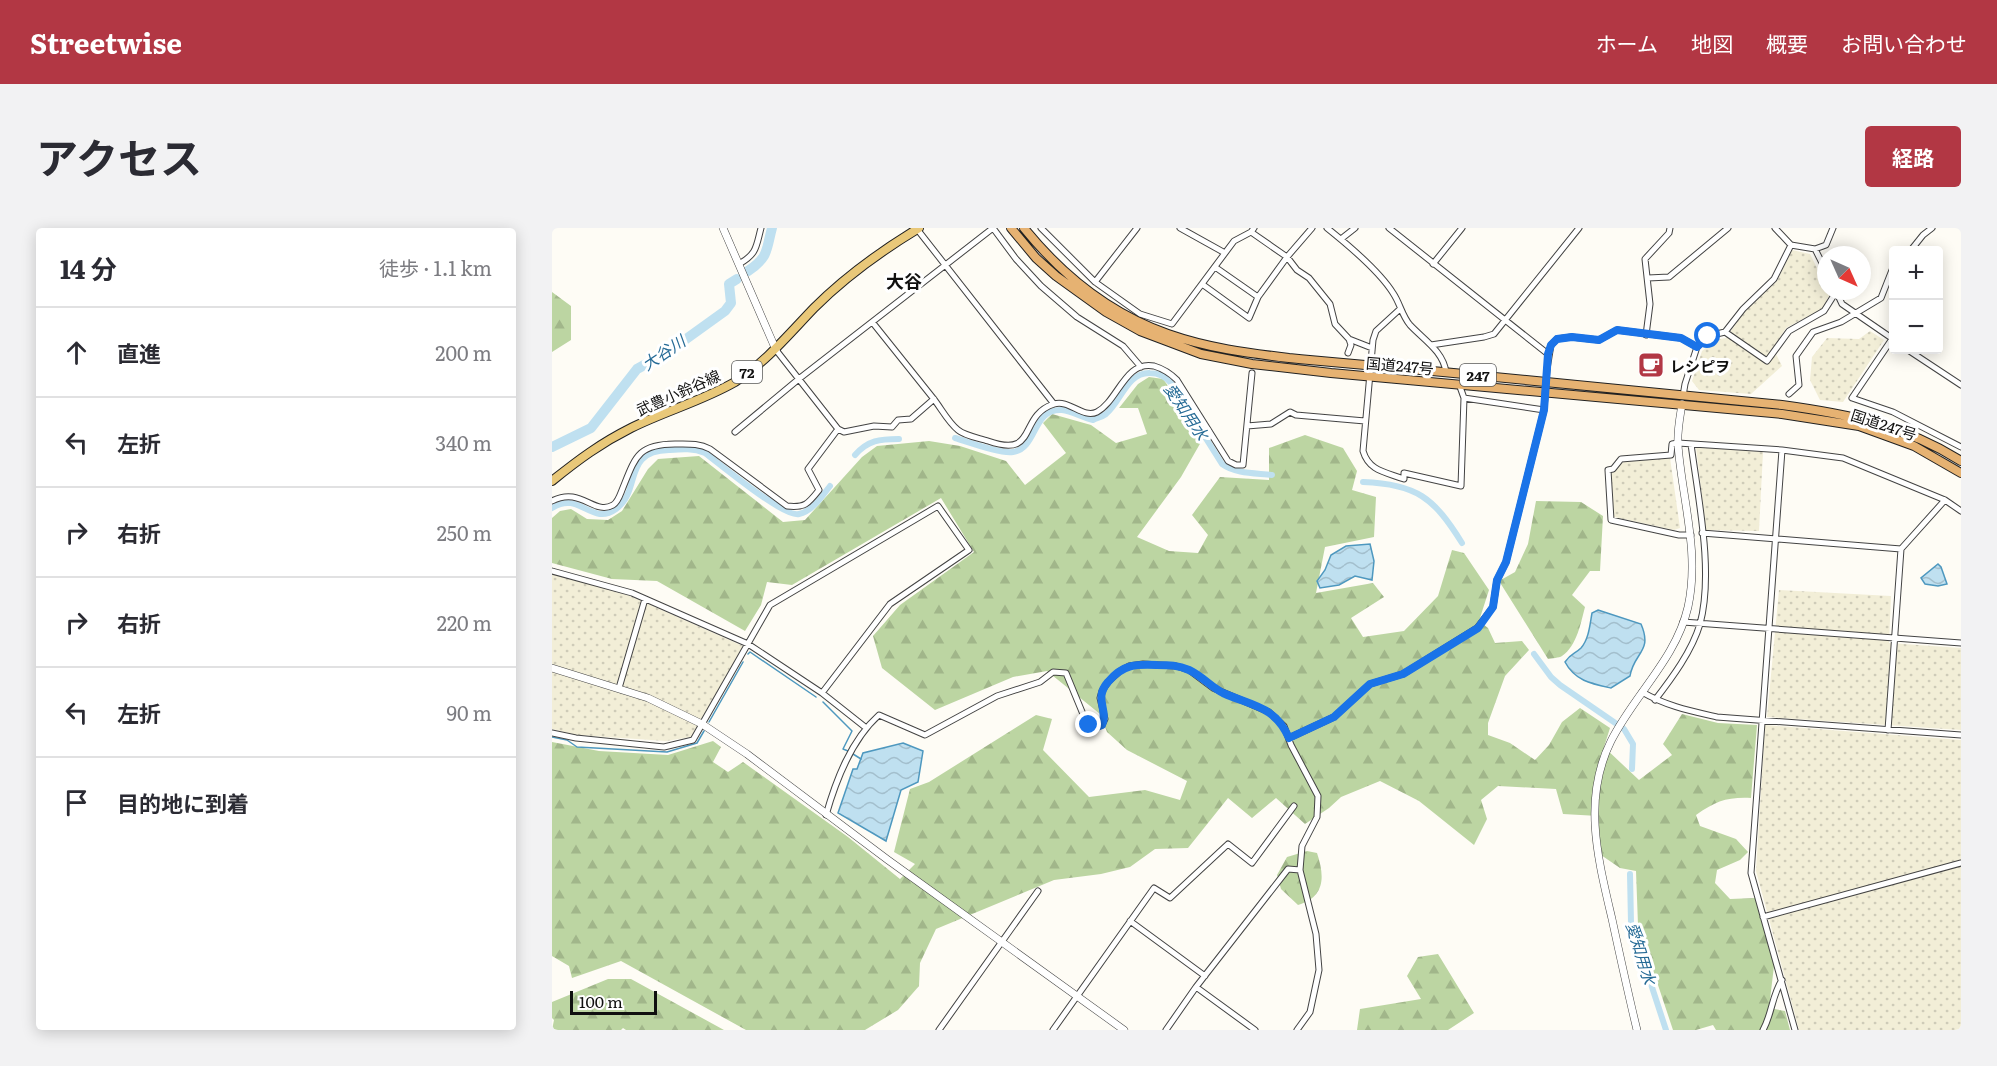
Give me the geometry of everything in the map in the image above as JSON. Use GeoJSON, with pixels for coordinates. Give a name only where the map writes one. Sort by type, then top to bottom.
{"type":"FeatureCollection","features":[{"type":"Feature","properties":{"kind":"highway","name":"国道247号"},"geometry":{"type":"LineString","coordinates":[[1011,228],[1036,258],[1056,276],[1106,312],[1140,331],[1172,344],[1219,358],[1252,364],[1550,394],[1782,405],[1858,417],[1919,438],[1961,461]]}},
{"type":"Feature","properties":{"kind":"highway","name":"国道247号"},"geometry":{"type":"LineString","coordinates":[[1023,228],[1065,272],[1119,311],[1167,334],[1206,346],[1239,353],[1446,372],[1682,400],[1859,426],[1914,446],[1961,473]]}},
{"type":"Feature","properties":{"kind":"main road","name":"武豊小鈴谷線"},"geometry":{"type":"LineString","coordinates":[[552,481],[583,455],[632,428],[695,402],[736,381],[776,350],[813,309],[845,279],[918,228]]}},
{"type":"Feature","properties":{"kind":"street"},"geometry":{"type":"LineString","coordinates":[[723,228],[776,350],[838,429],[844,432],[874,426],[892,427],[898,420],[911,418],[934,399]]}},
{"type":"Feature","properties":{"kind":"street"},"geometry":{"type":"LineString","coordinates":[[739,264],[756,250],[761,228]]}},
{"type":"Feature","properties":{"kind":"street"},"geometry":{"type":"LineString","coordinates":[[918,228],[1054,404]]}},
{"type":"Feature","properties":{"kind":"street"},"geometry":{"type":"LineString","coordinates":[[735,432],[800,378],[993,228],[1016,259],[1041,286],[1077,317],[1123,346],[1141,366]]}},
{"type":"Feature","properties":{"kind":"street"},"geometry":{"type":"LineString","coordinates":[[1041,228],[1095,282],[1140,314],[1172,324],[1234,241],[1253,230],[1309,278],[1330,304],[1335,324],[1349,339],[1351,345],[1348,353]]}},
{"type":"Feature","properties":{"kind":"street"},"geometry":{"type":"LineString","coordinates":[[1095,282],[1137,228]]}},
{"type":"Feature","properties":{"kind":"street"},"geometry":{"type":"LineString","coordinates":[[1180,228],[1225,253]]}},
{"type":"Feature","properties":{"kind":"street"},"geometry":{"type":"LineString","coordinates":[[1202,284],[1249,318],[1258,297],[1287,257],[1312,228]]}},
{"type":"Feature","properties":{"kind":"street"},"geometry":{"type":"LineString","coordinates":[[1328,228],[1365,261],[1393,293],[1409,324],[1431,345],[1444,363],[1446,372]]}},
{"type":"Feature","properties":{"kind":"street"},"geometry":{"type":"LineString","coordinates":[[1341,239],[1355,228]]}},
{"type":"Feature","properties":{"kind":"street"},"geometry":{"type":"LineString","coordinates":[[1389,228],[1548,354]]}},
{"type":"Feature","properties":{"kind":"street"},"geometry":{"type":"LineString","coordinates":[[1433,264],[1462,228]]}},
{"type":"Feature","properties":{"kind":"street"},"geometry":{"type":"LineString","coordinates":[[1431,345],[1494,334],[1579,228]]}},
{"type":"Feature","properties":{"kind":"street"},"geometry":{"type":"LineString","coordinates":[[1647,335],[1650,304],[1645,259],[1669,233],[1670,228]]}},
{"type":"Feature","properties":{"kind":"street"},"geometry":{"type":"LineString","coordinates":[[1648,278],[1669,277],[1728,228]]}},
{"type":"Feature","properties":{"kind":"street"},"geometry":{"type":"LineString","coordinates":[[1774,228],[1791,245],[1815,249],[1826,245],[1833,228]]}},
{"type":"Feature","properties":{"kind":"street"},"geometry":{"type":"LineString","coordinates":[[1914,246],[1932,228]]}},
{"type":"Feature","properties":{"kind":"street"},"geometry":{"type":"LineString","coordinates":[[1637,1030],[1597,853],[1594,816],[1598,777],[1617,729],[1672,648],[1683,622],[1691,586],[1691,535],[1678,443],[1682,400],[1697,347],[1708,336],[1725,332],[1743,309],[1774,279],[1791,245]]}},
{"type":"Feature","properties":{"kind":"street"},"geometry":{"type":"LineString","coordinates":[[1815,249],[1817,253]]}},
{"type":"Feature","properties":{"kind":"street"},"geometry":{"type":"LineString","coordinates":[[1215,267],[1258,297]]}},
{"type":"Feature","properties":{"kind":"street"},"geometry":{"type":"LineString","coordinates":[[1789,394],[1799,385],[1796,356],[1813,332],[1841,322],[1881,298],[1889,276]]}},
{"type":"Feature","properties":{"kind":"street"},"geometry":{"type":"LineString","coordinates":[[1725,332],[1767,361],[1789,330],[1824,311],[1831,300]]}},
{"type":"Feature","properties":{"kind":"street"},"geometry":{"type":"LineString","coordinates":[[1840,300],[1842,304],[1889,336]]}},
{"type":"Feature","properties":{"kind":"street"},"geometry":{"type":"LineString","coordinates":[[1400,309],[1376,331],[1372,348],[1362,451],[1366,461],[1372,467],[1404,478],[1404,473],[1461,486],[1464,398],[1459,384]]}},
{"type":"Feature","properties":{"kind":"street"},"geometry":{"type":"LineString","coordinates":[[873,323],[958,431],[1003,447],[1014,446],[1023,441],[1037,414],[1054,404],[1063,404],[1083,412],[1098,411],[1106,405],[1128,375],[1141,366],[1149,365],[1169,372],[1177,380],[1220,451],[1228,461],[1236,465],[1243,465],[1252,373]]}},
{"type":"Feature","properties":{"kind":"street"},"geometry":{"type":"LineString","coordinates":[[1289,738],[1334,717],[1370,684],[1403,674],[1478,628],[1493,607],[1497,580],[1506,562],[1544,410],[1548,354],[1551,345],[1557,339],[1572,337],[1599,340],[1617,330],[1681,338],[1697,347]]}},
{"type":"Feature","properties":{"kind":"street"},"geometry":{"type":"LineString","coordinates":[[1349,339],[1372,348]]}},
{"type":"Feature","properties":{"kind":"street"},"geometry":{"type":"LineString","coordinates":[[1889,345],[1852,398],[1893,412],[1961,447]]}},
{"type":"Feature","properties":{"kind":"street"},"geometry":{"type":"LineString","coordinates":[[1914,354],[1961,385]]}},
{"type":"Feature","properties":{"kind":"street"},"geometry":{"type":"LineString","coordinates":[[1464,398],[1544,410]]}},
{"type":"Feature","properties":{"kind":"street"},"geometry":{"type":"LineString","coordinates":[[1247,426],[1271,424],[1290,412],[1296,415],[1365,421]]}},
{"type":"Feature","properties":{"kind":"street"},"geometry":{"type":"LineString","coordinates":[[552,501],[562,496],[574,496],[596,507],[612,505],[619,499],[637,456],[646,448],[658,444],[701,444],[787,506],[800,508],[819,490],[808,469],[838,429]]}},
{"type":"Feature","properties":{"kind":"street"},"geometry":{"type":"LineString","coordinates":[[1691,535],[1678,536],[1611,519],[1608,470],[1613,469],[1621,459],[1671,455],[1672,444],[1678,443],[1782,450],[1844,458],[1945,500],[1961,511]]}},
{"type":"Feature","properties":{"kind":"street"},"geometry":{"type":"LineString","coordinates":[[1655,700],[1673,674],[1699,625],[1705,566],[1691,444]]}},
{"type":"Feature","properties":{"kind":"street"},"geometry":{"type":"LineString","coordinates":[[1782,450],[1751,873],[1795,1030]]}},
{"type":"Feature","properties":{"kind":"street"},"geometry":{"type":"LineString","coordinates":[[1888,730],[1901,549],[1945,500]]}},
{"type":"Feature","properties":{"kind":"street"},"geometry":{"type":"LineString","coordinates":[[552,733],[576,738],[664,747],[693,740],[770,604],[938,506],[969,550],[890,604],[822,693]]}},
{"type":"Feature","properties":{"kind":"street"},"geometry":{"type":"LineString","coordinates":[[1702,533],[1901,549]]}},
{"type":"Feature","properties":{"kind":"street"},"geometry":{"type":"LineString","coordinates":[[552,571],[632,593],[748,644],[822,693],[866,727]]}},
{"type":"Feature","properties":{"kind":"street"},"geometry":{"type":"LineString","coordinates":[[619,688],[645,599]]}},
{"type":"Feature","properties":{"kind":"street"},"geometry":{"type":"LineString","coordinates":[[1683,622],[1961,643]]}},
{"type":"Feature","properties":{"kind":"street"},"geometry":{"type":"LineString","coordinates":[[826,815],[832,794],[848,757],[866,727],[879,715],[925,735],[997,696],[1040,682],[1053,672],[1060,672],[1066,673],[1085,719],[1094,728],[1102,725],[1105,719],[1100,698],[1102,691],[1108,682],[1129,666],[1143,663],[1176,666],[1190,670],[1213,688],[1269,712],[1284,726],[1318,796],[1317,817],[1302,846],[1300,870],[1316,934],[1319,970],[1310,1012],[1297,1030]]}},
{"type":"Feature","properties":{"kind":"street"},"geometry":{"type":"LineString","coordinates":[[552,668],[648,698],[702,724],[747,754],[826,815],[1124,1030]]}},
{"type":"Feature","properties":{"kind":"street"},"geometry":{"type":"LineString","coordinates":[[1642,692],[1655,700],[1680,709],[1717,717],[1961,735]]}},
{"type":"Feature","properties":{"kind":"street"},"geometry":{"type":"LineString","coordinates":[[1053,1030],[1154,888],[1170,898],[1228,844],[1252,863],[1294,806]]}},
{"type":"Feature","properties":{"kind":"street"},"geometry":{"type":"LineString","coordinates":[[1763,917],[1961,863]]}},
{"type":"Feature","properties":{"kind":"street"},"geometry":{"type":"LineString","coordinates":[[1166,1030],[1196,987],[1288,869],[1300,870]]}},
{"type":"Feature","properties":{"kind":"street"},"geometry":{"type":"LineString","coordinates":[[939,1030],[1038,891]]}},
{"type":"Feature","properties":{"kind":"street"},"geometry":{"type":"LineString","coordinates":[[1130,921],[1205,976]]}},
{"type":"Feature","properties":{"kind":"street"},"geometry":{"type":"LineString","coordinates":[[1763,1030],[1769,1018],[1775,990],[1782,980]]}},
{"type":"Feature","properties":{"kind":"street"},"geometry":{"type":"LineString","coordinates":[[1196,987],[1256,1030]]}},
{"type":"Feature","properties":{"kind":"shaded area"},"geometry":{"type":"Polygon","coordinates":[[[1792,250],[1810,254],[1817,268],[1817,300],[1827,300],[1822,309],[1786,328],[1773,348],[1782,366],[1751,394],[1699,390],[1692,381],[1702,351],[1715,340],[1726,338],[1745,311],[1777,281],[1792,250]]]}},
{"type":"Feature","properties":{"kind":"shaded area"},"geometry":{"type":"Polygon","coordinates":[[[1870,331],[1884,340],[1843,402],[1820,400],[1810,380],[1812,357],[1827,338],[1859,339],[1870,331]]]}},
{"type":"Feature","properties":{"kind":"shaded area"},"geometry":{"type":"Polygon","coordinates":[[[1696,447],[1763,452],[1759,531],[1706,530],[1696,447]]]}},
{"type":"Feature","properties":{"kind":"shaded area"},"geometry":{"type":"Polygon","coordinates":[[[1670,458],[1680,528],[1674,530],[1614,517],[1611,474],[1623,462],[1670,458]]]}},
{"type":"Feature","properties":{"kind":"shaded area"},"geometry":{"type":"Polygon","coordinates":[[[552,573],[630,596],[743,646],[691,737],[666,741],[577,735],[552,729],[552,573]]]}},
{"type":"Feature","properties":{"kind":"shaded area"},"geometry":{"type":"Polygon","coordinates":[[[1779,590],[1891,596],[1889,643],[1961,648],[1961,730],[1767,717],[1779,590]]]}},
{"type":"Feature","properties":{"kind":"shaded area"},"geometry":{"type":"Polygon","coordinates":[[[1765,725],[1961,740],[1961,1030],[1799,1030],[1756,871],[1765,725]]]}},
{"type":"Feature","properties":{"kind":"green space"},"geometry":{"type":"Polygon","coordinates":[[[552,292],[571,306],[571,340],[552,352],[552,292]]]}},
{"type":"Feature","properties":{"kind":"green space"},"geometry":{"type":"Polygon","coordinates":[[[1149,377],[1163,379],[1201,442],[1181,477],[1137,537],[1169,551],[1198,553],[1208,535],[1192,515],[1220,477],[1269,480],[1269,448],[1305,435],[1343,448],[1357,471],[1352,490],[1376,497],[1374,537],[1325,547],[1316,593],[1373,583],[1384,597],[1351,618],[1363,637],[1404,631],[1438,596],[1452,550],[1464,553],[1489,590],[1479,621],[1488,628],[1495,643],[1522,641],[1529,650],[1505,676],[1488,723],[1488,735],[1510,743],[1535,760],[1549,745],[1562,722],[1580,708],[1610,728],[1604,747],[1639,780],[1672,755],[1663,744],[1682,714],[1718,723],[1757,725],[1751,798],[1722,801],[1696,815],[1700,826],[1736,839],[1748,852],[1740,860],[1717,870],[1715,883],[1730,899],[1755,898],[1774,966],[1769,1008],[1785,1011],[1790,1030],[1716,1030],[1713,1025],[1696,1030],[1673,1030],[1638,925],[1636,871],[1620,868],[1601,855],[1598,816],[1563,814],[1556,789],[1498,786],[1481,800],[1487,819],[1474,845],[1419,801],[1380,781],[1341,797],[1305,824],[1276,798],[1252,818],[1228,798],[1188,848],[1155,849],[1130,867],[1101,874],[1054,880],[936,929],[920,963],[919,986],[898,1010],[865,1030],[746,1030],[621,961],[572,978],[569,966],[552,956],[552,742],[599,751],[668,755],[713,741],[721,747],[713,762],[728,772],[743,762],[848,837],[900,879],[915,864],[894,852],[910,789],[929,782],[1036,715],[1052,719],[1043,750],[1089,797],[1145,790],[1180,800],[1187,781],[1127,750],[1107,732],[1100,714],[1047,671],[1013,677],[935,710],[882,668],[873,636],[900,605],[974,552],[941,498],[792,585],[767,582],[761,605],[745,631],[657,581],[612,579],[552,563],[552,518],[560,511],[571,509],[587,519],[608,520],[622,511],[648,469],[658,459],[699,456],[783,522],[805,520],[862,457],[877,446],[929,441],[960,446],[1006,461],[1025,485],[1066,453],[1043,423],[1052,414],[1091,425],[1116,443],[1147,434],[1138,408],[1119,408],[1138,384],[1149,377]]]}},
{"type":"Feature","properties":{"kind":"green space"},"geometry":{"type":"Polygon","coordinates":[[[1536,501],[1581,502],[1603,516],[1600,571],[1590,571],[1572,595],[1585,607],[1578,633],[1567,652],[1561,657],[1548,659],[1499,581],[1515,572],[1528,544],[1536,501]]]}},
{"type":"Feature","properties":{"kind":"green space"},"geometry":{"type":"Polygon","coordinates":[[[1307,851],[1317,853],[1322,878],[1321,885],[1313,897],[1298,905],[1281,889],[1277,875],[1287,857],[1307,851]]]}},
{"type":"Feature","properties":{"kind":"green space"},"geometry":{"type":"Polygon","coordinates":[[[1438,954],[1474,1013],[1448,1030],[1357,1030],[1360,1009],[1421,999],[1407,976],[1418,957],[1438,954]]]}},
{"type":"Feature","properties":{"kind":"green space"},"geometry":{"type":"Polygon","coordinates":[[[608,979],[631,979],[724,1030],[626,1030],[623,1028],[621,1030],[552,1030],[554,1020],[552,1002],[608,979]]]}},
{"type":"Feature","properties":{"kind":"water"},"geometry":{"type":"Polygon","coordinates":[[[1370,544],[1374,561],[1372,580],[1355,576],[1339,585],[1320,588],[1317,581],[1325,570],[1331,555],[1346,546],[1370,544]]]}},
{"type":"Feature","properties":{"kind":"water"},"geometry":{"type":"Polygon","coordinates":[[[1938,564],[1947,584],[1938,586],[1925,584],[1921,578],[1938,564]]]}},
{"type":"Feature","properties":{"kind":"water"},"geometry":{"type":"Polygon","coordinates":[[[1598,610],[1641,624],[1644,633],[1644,646],[1630,676],[1611,688],[1579,678],[1565,662],[1584,644],[1592,613],[1598,610]]]}},
{"type":"Feature","properties":{"kind":"water"},"geometry":{"type":"Polygon","coordinates":[[[903,743],[923,751],[918,782],[901,790],[886,841],[838,813],[853,769],[857,769],[863,753],[903,743]]]}},
{"type":"Feature","properties":{"kind":"waterway","name":"大谷川"},"geometry":{"type":"LineString","coordinates":[[748,271],[763,257],[772,228]]}},
{"type":"Feature","properties":{"kind":"waterway","name":"大谷川"},"geometry":{"type":"LineString","coordinates":[[552,447],[591,428],[637,369],[668,352],[725,311],[731,303],[729,284],[737,279]]}},
{"type":"Feature","properties":{"kind":"waterway","name":"愛知用水"},"geometry":{"type":"LineString","coordinates":[[955,438],[993,450],[1013,452],[1021,449],[1027,443],[1040,421],[1052,411],[1062,410],[1093,420],[1111,409],[1136,377],[1153,373],[1162,375],[1171,383],[1222,464],[1239,471],[1272,475]]}},
{"type":"Feature","properties":{"kind":"waterway","name":"愛知用水"},"geometry":{"type":"LineString","coordinates":[[855,455],[875,441],[899,439]]}},
{"type":"Feature","properties":{"kind":"waterway","name":"愛知用水"},"geometry":{"type":"LineString","coordinates":[[552,508],[570,503],[599,514],[616,509],[629,492],[638,464],[654,452],[669,450],[683,449],[705,453],[767,499],[791,513],[799,514],[809,510],[830,486]]}},
{"type":"Feature","properties":{"kind":"waterway","name":"愛知用水"},"geometry":{"type":"LineString","coordinates":[[1363,482],[1397,486],[1422,496],[1433,504],[1462,543]]}},
{"type":"Feature","properties":{"kind":"waterway"},"geometry":{"type":"LineString","coordinates":[[748,654],[750,652],[816,697]]}},
{"type":"Feature","properties":{"kind":"waterway","name":"愛知用水"},"geometry":{"type":"LineString","coordinates":[[1534,654],[1560,685],[1624,729],[1633,744],[1632,769]]}},
{"type":"Feature","properties":{"kind":"waterway"},"geometry":{"type":"LineString","coordinates":[[709,722],[743,662]]}},
{"type":"Feature","properties":{"kind":"waterway"},"geometry":{"type":"LineString","coordinates":[[823,702],[852,731],[843,749],[848,751]]}},
{"type":"Feature","properties":{"kind":"waterway"},"geometry":{"type":"LineString","coordinates":[[552,737],[567,740],[577,747],[667,752],[697,743],[704,731]]}},
{"type":"Feature","properties":{"kind":"waterway"},"geometry":{"type":"LineString","coordinates":[[853,754],[861,759]]}},
{"type":"Feature","properties":{"kind":"waterway","name":"愛知用水"},"geometry":{"type":"LineString","coordinates":[[1630,874],[1631,923],[1666,1030]]}},
{"type":"Feature","properties":{"kind":"place","name":"レシピヲ"},"geometry":{"type":"Point","coordinates":[1651,365]}},
{"type":"Feature","properties":{"kind":"district","name":"大谷"},"geometry":{"type":"Point","coordinates":[904,280]}},
{"type":"Feature","properties":{"kind":"route"},"geometry":{"type":"LineString","coordinates":[[1089,725],[1094,728],[1102,725],[1105,719],[1100,698],[1108,682],[1120,670],[1143,663],[1176,666],[1190,670],[1213,688],[1269,712],[1284,726],[1289,738],[1334,717],[1370,684],[1403,674],[1478,628],[1493,607],[1497,580],[1506,562],[1544,410],[1548,354],[1551,345],[1557,339],[1572,337],[1599,340],[1617,330],[1681,338],[1697,347],[1708,336]]}}]}
